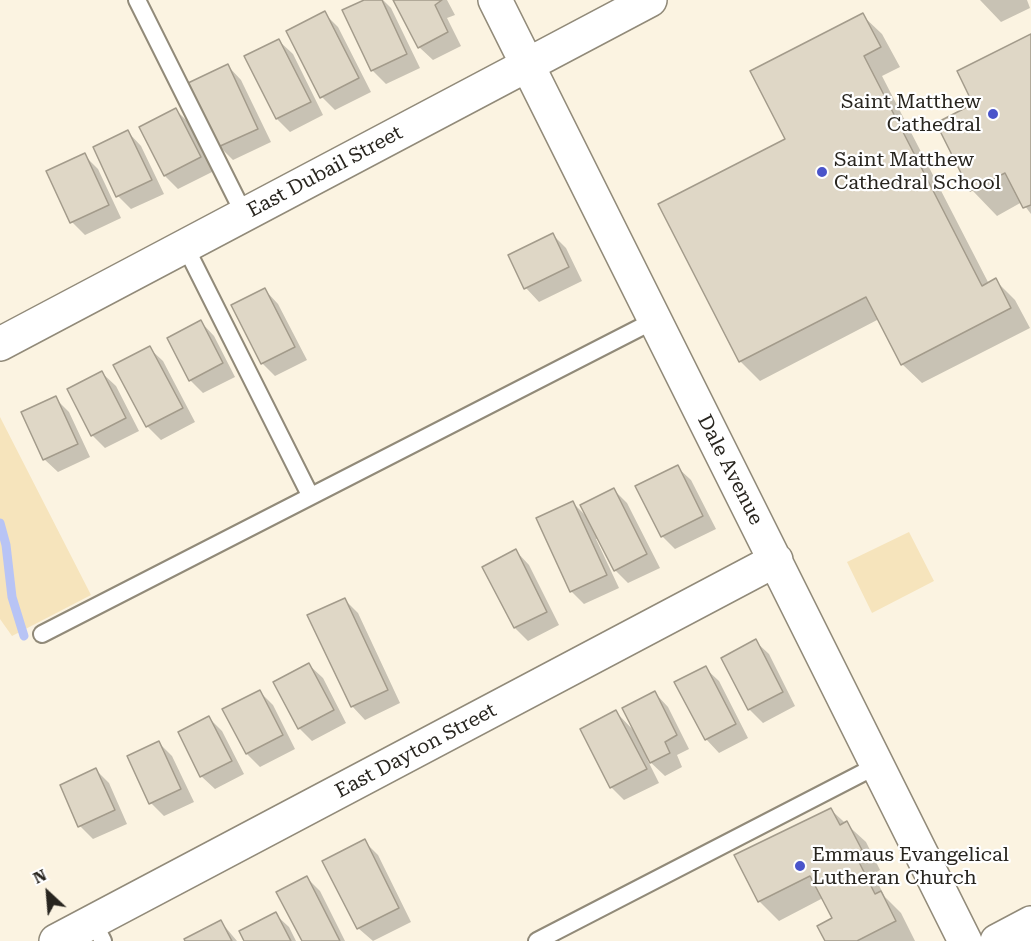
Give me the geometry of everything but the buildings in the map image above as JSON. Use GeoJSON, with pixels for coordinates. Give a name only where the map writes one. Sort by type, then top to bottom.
{"type":"FeatureCollection","features":[{"type":"Feature","properties":{"kind":"street","name":"Dale Avenue"},"geometry":{"type":"LineString","coordinates":[[495,0],[965,941]]}},
{"type":"Feature","properties":{"kind":"street","name":"East Dubail Street"},"geometry":{"type":"LineString","coordinates":[[0,344],[650,0]]}},
{"type":"Feature","properties":{"kind":"street","name":"East Dayton Street"},"geometry":{"type":"LineString","coordinates":[[56,941],[98,931],[776,560]]}},
{"type":"Feature","properties":{"kind":"street"},"geometry":{"type":"LineString","coordinates":[[997,941],[1031,923]]}},
{"type":"Feature","properties":{"kind":"lane"},"geometry":{"type":"LineString","coordinates":[[137,0],[244,214]]}},
{"type":"Feature","properties":{"kind":"lane"},"geometry":{"type":"LineString","coordinates":[[185,246],[310,495]]}},
{"type":"Feature","properties":{"kind":"lane"},"geometry":{"type":"LineString","coordinates":[[42,634],[655,320]]}},
{"type":"Feature","properties":{"kind":"lane"},"geometry":{"type":"LineString","coordinates":[[537,941],[878,765]]}},
{"type":"Feature","properties":{"kind":"shaded area"},"geometry":{"type":"Polygon","coordinates":[[[0,417],[91,595],[12,636],[0,619],[0,417]]]}},
{"type":"Feature","properties":{"kind":"shaded area"},"geometry":{"type":"Polygon","coordinates":[[[909,532],[934,581],[872,613],[847,562],[909,532]]]}},
{"type":"Feature","properties":{"kind":"waterway"},"geometry":{"type":"LineString","coordinates":[[0,523],[6,545],[12,597],[24,636]]}},
{"type":"Feature","properties":{"kind":"place","name":"Saint Matthew Cathedral"},"geometry":{"type":"Point","coordinates":[993,114]}},
{"type":"Feature","properties":{"kind":"place","name":"Saint Matthew Cathedral School"},"geometry":{"type":"Point","coordinates":[822,172]}},
{"type":"Feature","properties":{"kind":"place","name":"Emmaus Evangelical Lutheran Church"},"geometry":{"type":"Point","coordinates":[800,866]}}]}
